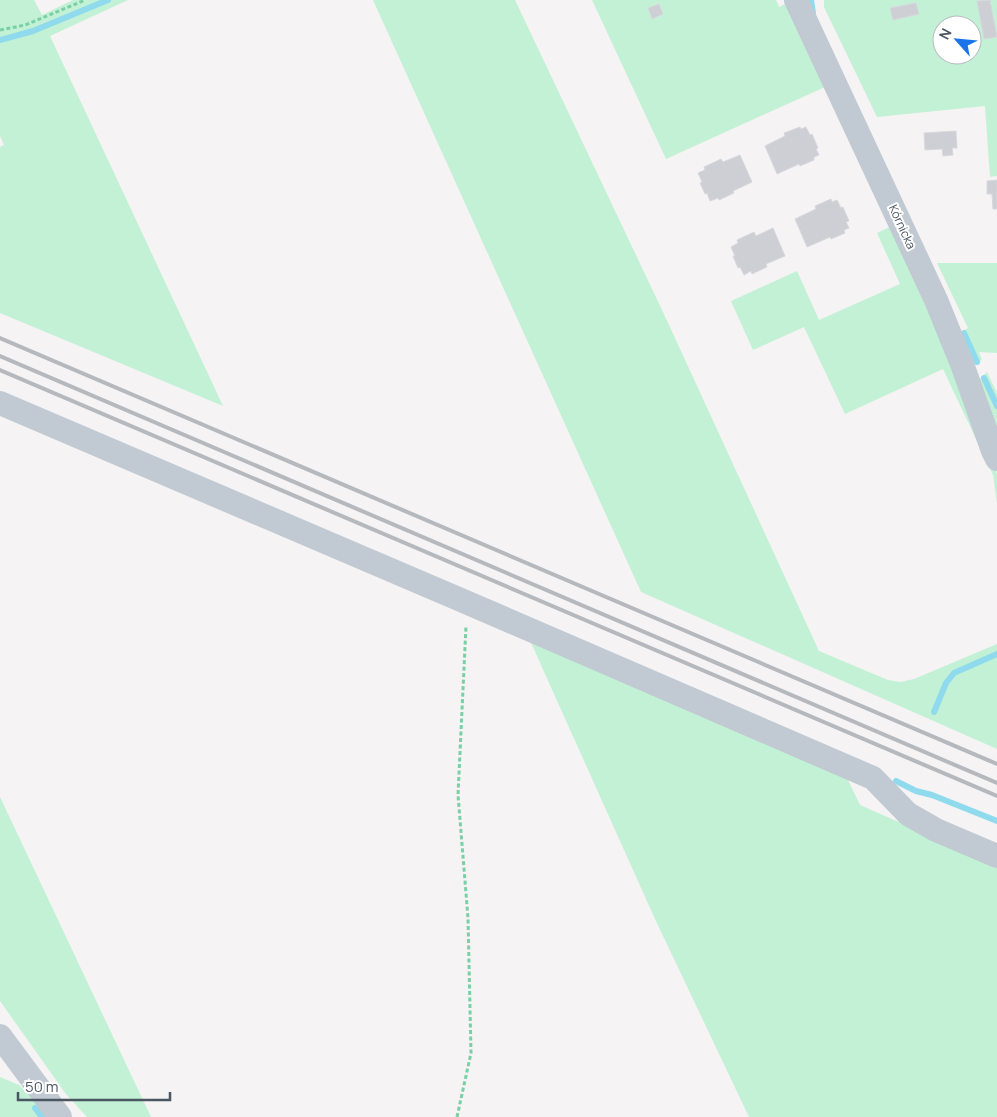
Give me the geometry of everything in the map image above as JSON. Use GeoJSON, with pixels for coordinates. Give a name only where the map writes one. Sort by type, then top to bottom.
{"type":"FeatureCollection","features":[{"type":"Feature","properties":{"kind":"street","name":"Kórnicka"},"geometry":{"type":"LineString","coordinates":[[796,0],[936,300],[962,364],[993,452],[997,458]]}},
{"type":"Feature","properties":{"kind":"street"},"geometry":{"type":"LineString","coordinates":[[0,403],[468,602],[874,778],[908,814],[936,830],[997,856]]}},
{"type":"Feature","properties":{"kind":"street"},"geometry":{"type":"LineString","coordinates":[[0,1038],[60,1117]]}},
{"type":"Feature","properties":{"kind":"path"},"geometry":{"type":"LineString","coordinates":[[0,30],[25,25],[85,0]]}},
{"type":"Feature","properties":{"kind":"path"},"geometry":{"type":"LineString","coordinates":[[457,1117],[471,1053],[468,918],[458,795],[468,602]]}},
{"type":"Feature","properties":{"kind":"green space"},"geometry":{"type":"Polygon","coordinates":[[[0,0],[34,0],[42,15],[73,0],[128,0],[50,36],[223,406],[0,313],[0,147],[4,145],[0,136],[0,0]]]}},
{"type":"Feature","properties":{"kind":"green space"},"geometry":{"type":"Polygon","coordinates":[[[373,0],[515,0],[663,312],[819,651],[888,680],[900,682],[914,679],[997,644],[997,749],[641,592],[373,0]]]}},
{"type":"Feature","properties":{"kind":"green space"},"geometry":{"type":"Polygon","coordinates":[[[592,0],[776,0],[779,7],[787,3],[825,87],[666,159],[592,0]]]}},
{"type":"Feature","properties":{"kind":"green space"},"geometry":{"type":"Polygon","coordinates":[[[824,0],[997,0],[997,176],[990,177],[985,106],[877,117],[824,7],[824,0]]]}},
{"type":"Feature","properties":{"kind":"green space"},"geometry":{"type":"Polygon","coordinates":[[[892,226],[997,474],[997,503],[993,475],[943,369],[845,414],[804,327],[753,350],[731,301],[797,271],[819,320],[900,284],[877,233],[892,226]]]}},
{"type":"Feature","properties":{"kind":"green space"},"geometry":{"type":"Polygon","coordinates":[[[937,263],[997,263],[997,353],[979,352],[982,360],[973,364],[961,332],[968,328],[937,263]]]}},
{"type":"Feature","properties":{"kind":"green space"},"geometry":{"type":"Polygon","coordinates":[[[987,372],[997,393],[997,430],[979,380],[987,372]]]}},
{"type":"Feature","properties":{"kind":"green space"},"geometry":{"type":"Polygon","coordinates":[[[528,636],[847,778],[860,805],[997,865],[997,1117],[749,1117],[655,919],[528,636]]]}},
{"type":"Feature","properties":{"kind":"green space"},"geometry":{"type":"Polygon","coordinates":[[[0,797],[151,1117],[87,1117],[66,1094],[0,1001],[0,797]]]}},
{"type":"Feature","properties":{"kind":"green space"},"geometry":{"type":"Polygon","coordinates":[[[0,1077],[19,1085],[31,1096],[47,1117],[0,1117],[0,1077]]]}},
{"type":"Feature","properties":{"kind":"building"},"geometry":{"type":"Polygon","coordinates":[[[990,0],[997,37],[984,39],[982,15],[980,15],[977,1],[990,0]]]}},
{"type":"Feature","properties":{"kind":"building"},"geometry":{"type":"Polygon","coordinates":[[[916,3],[919,14],[893,20],[890,8],[916,3]]]}},
{"type":"Feature","properties":{"kind":"building"},"geometry":{"type":"Polygon","coordinates":[[[659,4],[663,14],[652,19],[648,8],[659,4]]]}},
{"type":"Feature","properties":{"kind":"building"},"geometry":{"type":"Polygon","coordinates":[[[800,127],[801,129],[806,127],[810,135],[812,134],[819,155],[814,157],[814,160],[800,166],[799,164],[777,174],[765,146],[785,136],[784,133],[800,127]]]}},
{"type":"Feature","properties":{"kind":"building"},"geometry":{"type":"Polygon","coordinates":[[[956,131],[957,148],[952,148],[953,155],[943,156],[942,149],[925,150],[924,133],[956,131]]]}},
{"type":"Feature","properties":{"kind":"building"},"geometry":{"type":"Polygon","coordinates":[[[740,155],[752,182],[719,200],[718,198],[710,201],[700,183],[702,182],[698,173],[705,170],[704,167],[721,159],[723,162],[740,155]]]}},
{"type":"Feature","properties":{"kind":"building"},"geometry":{"type":"Polygon","coordinates":[[[997,180],[997,209],[993,209],[992,194],[987,194],[987,181],[997,180]]]}},
{"type":"Feature","properties":{"kind":"building"},"geometry":{"type":"Polygon","coordinates":[[[831,199],[832,202],[837,200],[841,208],[843,207],[849,221],[846,222],[849,228],[844,230],[845,233],[807,247],[795,219],[816,209],[815,206],[831,199]]]}},
{"type":"Feature","properties":{"kind":"building"},"geometry":{"type":"Polygon","coordinates":[[[773,228],[785,256],[766,264],[767,267],[752,274],[751,271],[744,275],[740,267],[738,268],[731,247],[738,243],[737,240],[754,232],[756,236],[773,228]]]}},
{"type":"Feature","properties":{"kind":"waterway"},"geometry":{"type":"LineString","coordinates":[[0,40],[33,31],[108,0]]}},
{"type":"Feature","properties":{"kind":"waterway"},"geometry":{"type":"LineString","coordinates":[[811,0],[813,13]]}},
{"type":"Feature","properties":{"kind":"waterway"},"geometry":{"type":"LineString","coordinates":[[964,333],[977,362]]}},
{"type":"Feature","properties":{"kind":"waterway"},"geometry":{"type":"LineString","coordinates":[[984,378],[997,406]]}},
{"type":"Feature","properties":{"kind":"waterway"},"geometry":{"type":"LineString","coordinates":[[934,712],[946,683],[954,673],[997,654]]}},
{"type":"Feature","properties":{"kind":"waterway"},"geometry":{"type":"LineString","coordinates":[[896,781],[916,791],[932,795],[997,821]]}},
{"type":"Feature","properties":{"kind":"waterway"},"geometry":{"type":"LineString","coordinates":[[35,1108],[42,1117]]}},
{"type":"Feature","properties":{"kind":"railway"},"geometry":{"type":"LineString","coordinates":[[0,338],[997,764]]}},
{"type":"Feature","properties":{"kind":"railway"},"geometry":{"type":"LineString","coordinates":[[0,356],[997,783]]}},
{"type":"Feature","properties":{"kind":"railway"},"geometry":{"type":"LineString","coordinates":[[0,370],[997,796]]}}]}
